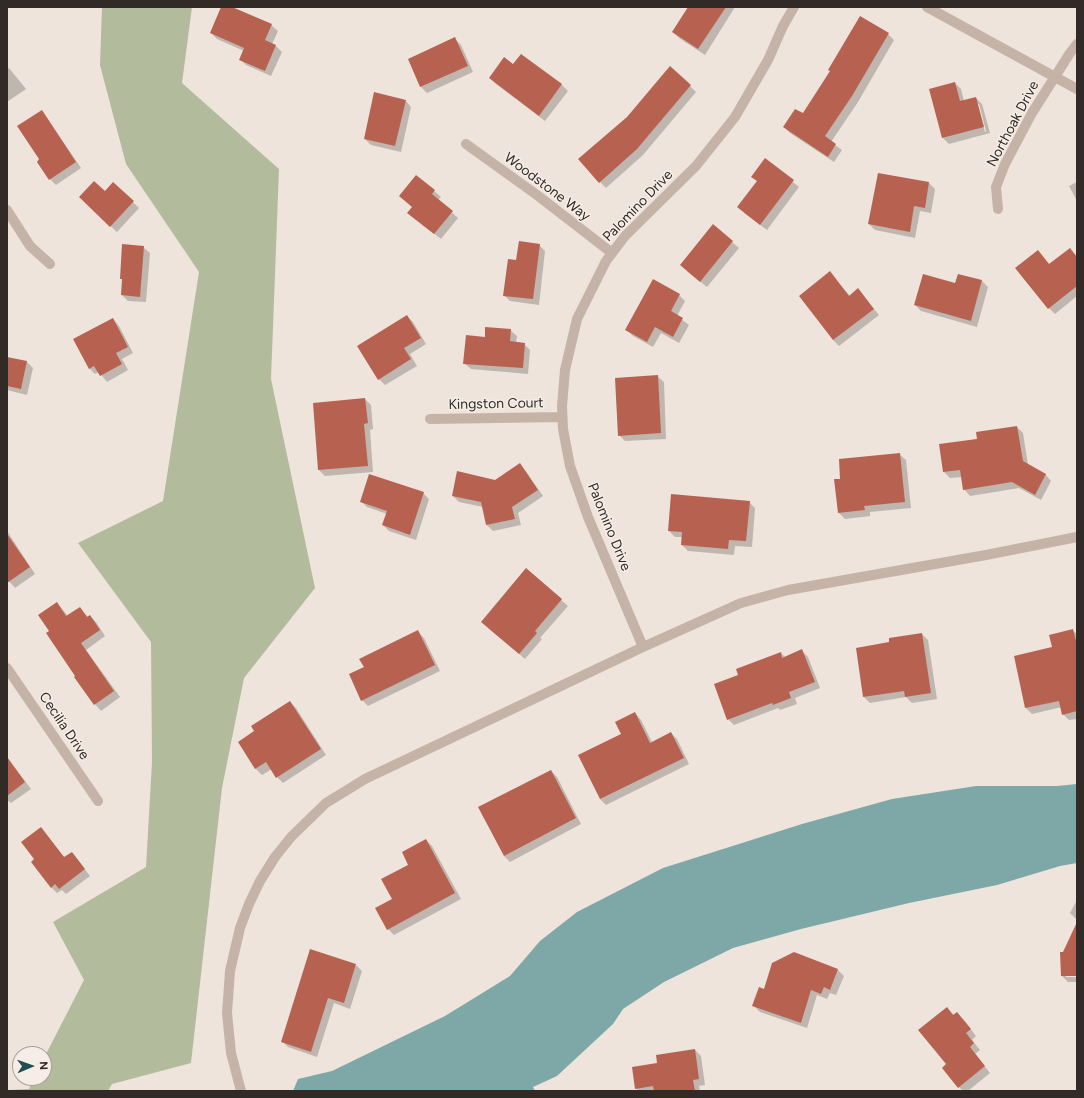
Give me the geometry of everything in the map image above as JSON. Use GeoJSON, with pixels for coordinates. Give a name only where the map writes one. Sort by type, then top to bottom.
{"type":"FeatureCollection","features":[{"type":"Feature","properties":{"kind":"street","name":"Palomino Drive"},"geometry":{"type":"LineString","coordinates":[[643,647],[588,517],[570,466],[562,417],[565,370],[577,319],[606,261],[625,236],[696,166],[735,117],[768,60],[783,26],[794,7]]}},
{"type":"Feature","properties":{"kind":"street"},"geometry":{"type":"LineString","coordinates":[[927,7],[1077,88]]}},
{"type":"Feature","properties":{"kind":"street","name":"Northoak Drive"},"geometry":{"type":"LineString","coordinates":[[998,209],[996,188],[1005,164],[1032,114],[1055,76],[1077,44]]}},
{"type":"Feature","properties":{"kind":"street","name":"Woodstone Way"},"geometry":{"type":"LineString","coordinates":[[466,144],[537,195],[612,253]]}},
{"type":"Feature","properties":{"kind":"street"},"geometry":{"type":"LineString","coordinates":[[7,210],[30,246],[50,264]]}},
{"type":"Feature","properties":{"kind":"street","name":"Kingston Court"},"geometry":{"type":"LineString","coordinates":[[430,419],[562,417]]}},
{"type":"Feature","properties":{"kind":"street"},"geometry":{"type":"LineString","coordinates":[[241,1091],[231,1053],[228,1020],[230,971],[240,928],[249,904],[275,857],[291,837],[326,803],[365,779],[643,647],[741,603],[788,590],[986,555],[1077,537]]}},
{"type":"Feature","properties":{"kind":"street","name":"Cecilia Drive"},"geometry":{"type":"LineString","coordinates":[[7,668],[98,801]]}},
{"type":"Feature","properties":{"kind":"green space"},"geometry":{"type":"Polygon","coordinates":[[[102,7],[192,7],[182,83],[279,169],[271,379],[315,588],[244,678],[222,788],[191,1063],[112,1084],[108,1091],[7,1091],[29,1089],[30,1086],[52,1086],[52,1046],[50,1046],[84,980],[53,922],[146,867],[152,762],[151,642],[78,543],[163,501],[199,272],[126,164],[100,65],[102,7]]]}},
{"type":"Feature","properties":{"kind":"water"},"geometry":{"type":"Polygon","coordinates":[[[1077,784],[1077,863],[1060,866],[997,885],[909,903],[801,929],[733,948],[664,982],[623,1009],[613,1024],[557,1076],[533,1087],[535,1091],[293,1091],[298,1079],[332,1071],[445,1016],[510,976],[540,941],[577,912],[663,868],[802,824],[892,799],[976,786],[1057,786],[1077,784]]]}},
{"type":"Feature","properties":{"kind":"building"},"geometry":{"type":"Polygon","coordinates":[[[221,7],[232,7],[272,24],[265,40],[276,45],[265,71],[239,60],[244,48],[210,33],[221,7]]]}},
{"type":"Feature","properties":{"kind":"building"},"geometry":{"type":"Polygon","coordinates":[[[688,7],[726,7],[698,49],[672,32],[688,7]]]}},
{"type":"Feature","properties":{"kind":"building"},"geometry":{"type":"Polygon","coordinates":[[[860,16],[889,33],[852,96],[825,136],[836,144],[828,157],[783,127],[795,109],[803,113],[830,71],[828,70],[860,16]]]}},
{"type":"Feature","properties":{"kind":"building"},"geometry":{"type":"Polygon","coordinates":[[[455,37],[468,66],[420,87],[408,59],[455,37]]]}},
{"type":"Feature","properties":{"kind":"building"},"geometry":{"type":"Polygon","coordinates":[[[521,54],[562,84],[539,116],[489,78],[504,57],[513,64],[521,54]]]}},
{"type":"Feature","properties":{"kind":"building"},"geometry":{"type":"Polygon","coordinates":[[[670,66],[691,85],[637,149],[599,183],[578,159],[627,117],[670,66]]]}},
{"type":"Feature","properties":{"kind":"building"},"geometry":{"type":"Polygon","coordinates":[[[955,82],[960,101],[976,97],[984,127],[942,138],[929,89],[955,82]]]}},
{"type":"Feature","properties":{"kind":"building"},"geometry":{"type":"Polygon","coordinates":[[[374,92],[406,100],[395,146],[364,139],[374,92]]]}},
{"type":"Feature","properties":{"kind":"building"},"geometry":{"type":"Polygon","coordinates":[[[42,110],[76,162],[49,180],[37,162],[39,159],[17,126],[42,110]]]}},
{"type":"Feature","properties":{"kind":"building"},"geometry":{"type":"Polygon","coordinates":[[[765,158],[794,180],[760,225],[737,207],[757,181],[751,177],[765,158]]]}},
{"type":"Feature","properties":{"kind":"building"},"geometry":{"type":"Polygon","coordinates":[[[878,173],[929,182],[925,208],[914,206],[910,232],[868,224],[878,173]]]}},
{"type":"Feature","properties":{"kind":"building"},"geometry":{"type":"Polygon","coordinates":[[[416,175],[435,190],[432,194],[453,211],[434,234],[407,213],[412,207],[399,196],[416,175]]]}},
{"type":"Feature","properties":{"kind":"building"},"geometry":{"type":"Polygon","coordinates":[[[94,181],[105,191],[113,182],[134,201],[110,227],[79,197],[94,181]]]}},
{"type":"Feature","properties":{"kind":"building"},"geometry":{"type":"Polygon","coordinates":[[[713,224],[733,241],[700,282],[680,265],[713,224]]]}},
{"type":"Feature","properties":{"kind":"building"},"geometry":{"type":"Polygon","coordinates":[[[519,241],[540,244],[533,299],[503,296],[508,259],[516,260],[519,241]]]}},
{"type":"Feature","properties":{"kind":"building"},"geometry":{"type":"Polygon","coordinates":[[[122,244],[144,246],[140,297],[121,295],[122,279],[120,279],[122,244]]]}},
{"type":"Feature","properties":{"kind":"building"},"geometry":{"type":"Polygon","coordinates":[[[1070,248],[1077,257],[1077,286],[1048,309],[1015,268],[1038,250],[1049,264],[1070,248]]]}},
{"type":"Feature","properties":{"kind":"building"},"geometry":{"type":"Polygon","coordinates":[[[830,271],[849,296],[858,288],[874,309],[833,340],[799,296],[830,271]]]}},
{"type":"Feature","properties":{"kind":"building"},"geometry":{"type":"Polygon","coordinates":[[[923,274],[955,283],[958,274],[982,280],[971,321],[914,305],[923,274]]]}},
{"type":"Feature","properties":{"kind":"building"},"geometry":{"type":"Polygon","coordinates":[[[653,279],[680,294],[671,311],[683,318],[673,337],[655,327],[647,342],[625,330],[653,279]]]}},
{"type":"Feature","properties":{"kind":"building"},"geometry":{"type":"Polygon","coordinates":[[[407,315],[421,338],[404,348],[411,359],[378,380],[357,346],[407,315]]]}},
{"type":"Feature","properties":{"kind":"building"},"geometry":{"type":"Polygon","coordinates":[[[113,318],[128,347],[116,353],[122,364],[100,376],[94,366],[89,369],[73,339],[113,318]]]}},
{"type":"Feature","properties":{"kind":"building"},"geometry":{"type":"Polygon","coordinates":[[[485,327],[511,329],[510,341],[525,343],[523,368],[463,364],[466,335],[485,337],[485,327]]]}},
{"type":"Feature","properties":{"kind":"building"},"geometry":{"type":"Polygon","coordinates":[[[7,357],[27,361],[21,389],[7,386],[7,357]]]}},
{"type":"Feature","properties":{"kind":"building"},"geometry":{"type":"Polygon","coordinates":[[[658,375],[661,433],[618,436],[615,378],[658,375]]]}},
{"type":"Feature","properties":{"kind":"building"},"geometry":{"type":"Polygon","coordinates":[[[365,398],[368,423],[364,424],[368,466],[318,470],[313,403],[365,398]]]}},
{"type":"Feature","properties":{"kind":"building"},"geometry":{"type":"Polygon","coordinates":[[[1017,426],[1023,461],[1046,474],[1035,495],[1012,482],[963,490],[960,470],[943,472],[939,444],[977,439],[976,432],[1017,426]]]}},
{"type":"Feature","properties":{"kind":"building"},"geometry":{"type":"Polygon","coordinates":[[[900,453],[905,502],[864,506],[865,510],[838,513],[834,479],[840,479],[839,459],[900,453]]]}},
{"type":"Feature","properties":{"kind":"building"},"geometry":{"type":"Polygon","coordinates":[[[520,463],[538,490],[512,507],[515,519],[486,525],[481,502],[452,496],[457,471],[495,480],[520,463]]]}},
{"type":"Feature","properties":{"kind":"building"},"geometry":{"type":"Polygon","coordinates":[[[369,474],[424,492],[410,535],[382,525],[387,511],[360,502],[369,474]]]}},
{"type":"Feature","properties":{"kind":"building"},"geometry":{"type":"Polygon","coordinates":[[[671,494],[750,501],[746,541],[729,540],[728,549],[681,545],[682,532],[668,531],[671,494]]]}},
{"type":"Feature","properties":{"kind":"building"},"geometry":{"type":"Polygon","coordinates":[[[7,534],[30,567],[7,583],[7,534]]]}},
{"type":"Feature","properties":{"kind":"building"},"geometry":{"type":"Polygon","coordinates":[[[526,568],[562,599],[535,631],[537,633],[519,654],[481,622],[526,568]]]}},
{"type":"Feature","properties":{"kind":"building"},"geometry":{"type":"Polygon","coordinates":[[[57,602],[66,616],[80,607],[87,617],[90,615],[100,630],[81,643],[114,691],[94,705],[46,633],[49,631],[38,615],[57,602]]]}},
{"type":"Feature","properties":{"kind":"building"},"geometry":{"type":"Polygon","coordinates":[[[1073,629],[1077,645],[1077,711],[1062,715],[1059,701],[1025,708],[1014,656],[1052,647],[1049,635],[1073,629]]]}},
{"type":"Feature","properties":{"kind":"building"},"geometry":{"type":"Polygon","coordinates":[[[418,630],[435,665],[361,701],[349,674],[364,667],[359,659],[418,630]]]}},
{"type":"Feature","properties":{"kind":"building"},"geometry":{"type":"Polygon","coordinates":[[[922,633],[931,693],[905,697],[904,691],[863,697],[856,648],[889,642],[889,638],[922,633]]]}},
{"type":"Feature","properties":{"kind":"building"},"geometry":{"type":"Polygon","coordinates":[[[802,649],[815,682],[789,692],[791,698],[773,705],[772,703],[727,720],[714,684],[738,675],[736,669],[781,652],[782,658],[802,649]]]}},
{"type":"Feature","properties":{"kind":"building"},"geometry":{"type":"Polygon","coordinates":[[[290,701],[321,749],[276,778],[266,762],[255,769],[238,742],[254,731],[251,726],[290,701]]]}},
{"type":"Feature","properties":{"kind":"building"},"geometry":{"type":"Polygon","coordinates":[[[635,712],[650,743],[671,732],[684,758],[600,799],[578,755],[621,734],[615,722],[635,712]]]}},
{"type":"Feature","properties":{"kind":"building"},"geometry":{"type":"Polygon","coordinates":[[[7,757],[25,782],[7,796],[7,757]]]}},
{"type":"Feature","properties":{"kind":"building"},"geometry":{"type":"Polygon","coordinates":[[[551,770],[576,818],[504,856],[478,807],[551,770]]]}},
{"type":"Feature","properties":{"kind":"building"},"geometry":{"type":"Polygon","coordinates":[[[41,827],[64,857],[72,852],[85,869],[59,889],[55,884],[51,888],[31,862],[34,859],[21,842],[41,827]]]}},
{"type":"Feature","properties":{"kind":"building"},"geometry":{"type":"Polygon","coordinates":[[[426,839],[455,893],[387,930],[375,908],[392,899],[381,879],[408,865],[402,852],[426,839]]]}},
{"type":"Feature","properties":{"kind":"building"},"geometry":{"type":"Polygon","coordinates":[[[1077,922],[1077,976],[1061,976],[1060,952],[1063,952],[1077,922]]]}},
{"type":"Feature","properties":{"kind":"building"},"geometry":{"type":"Polygon","coordinates":[[[310,949],[356,964],[344,1003],[328,998],[311,1052],[281,1042],[310,949]]]}},
{"type":"Feature","properties":{"kind":"building"},"geometry":{"type":"Polygon","coordinates":[[[794,952],[838,969],[830,990],[824,987],[821,994],[811,990],[801,1023],[752,1006],[759,987],[764,989],[772,963],[794,952]]]}},
{"type":"Feature","properties":{"kind":"building"},"geometry":{"type":"Polygon","coordinates":[[[947,1007],[953,1015],[957,1012],[971,1029],[966,1033],[974,1043],[970,1047],[985,1066],[958,1088],[942,1068],[946,1064],[918,1030],[947,1007]]]}},
{"type":"Feature","properties":{"kind":"building"},"geometry":{"type":"Polygon","coordinates":[[[695,1049],[699,1079],[693,1080],[695,1091],[654,1091],[653,1086],[635,1089],[632,1067],[657,1063],[656,1055],[695,1049]]]}}]}
